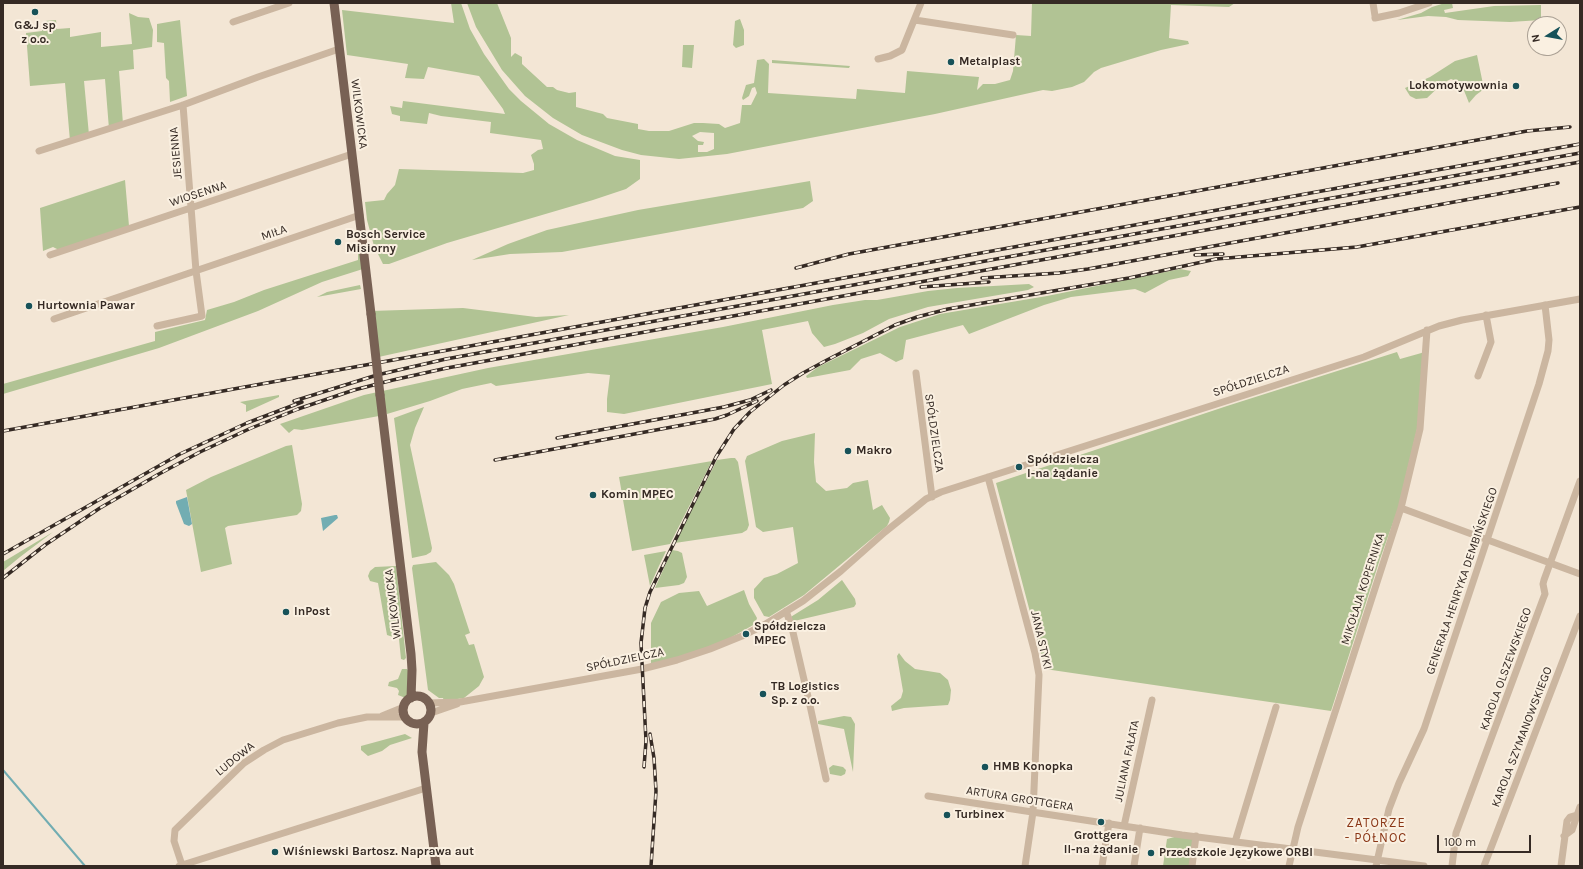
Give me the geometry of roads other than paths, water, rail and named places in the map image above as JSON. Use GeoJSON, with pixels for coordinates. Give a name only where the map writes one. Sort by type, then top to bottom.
{"type":"FeatureCollection","features":[{"type":"Feature","properties":{"kind":"main road","name":"WILKOWICKA"},"geometry":{"type":"LineString","coordinates":[[334,3],[416,697]]}},
{"type":"Feature","properties":{"kind":"main road"},"geometry":{"type":"LineString","coordinates":[[416,697],[429,703],[431,713],[429,718],[424,723],[414,724],[409,722],[405,717],[404,707],[406,701],[416,697]]}},
{"type":"Feature","properties":{"kind":"main road"},"geometry":{"type":"LineString","coordinates":[[422,752],[424,723]]}},
{"type":"Feature","properties":{"kind":"main road"},"geometry":{"type":"LineString","coordinates":[[414,724],[422,752],[436,866]]}},
{"type":"Feature","properties":{"kind":"street"},"geometry":{"type":"LineString","coordinates":[[233,22],[289,3]]}},
{"type":"Feature","properties":{"kind":"street"},"geometry":{"type":"LineString","coordinates":[[878,59],[890,56],[902,50],[921,3]]}},
{"type":"Feature","properties":{"kind":"street"},"geometry":{"type":"LineString","coordinates":[[1373,3],[1375,17],[1399,13],[1429,3]]}},
{"type":"Feature","properties":{"kind":"street"},"geometry":{"type":"LineString","coordinates":[[915,20],[1013,35]]}},
{"type":"Feature","properties":{"kind":"street","name":"JESIENNA"},"geometry":{"type":"LineString","coordinates":[[39,151],[184,105],[258,77],[339,50]]}},
{"type":"Feature","properties":{"kind":"street","name":"JESIENNA"},"geometry":{"type":"LineString","coordinates":[[184,105],[196,271]]}},
{"type":"Feature","properties":{"kind":"street","name":"WIOSENNA"},"geometry":{"type":"LineString","coordinates":[[50,255],[352,154]]}},
{"type":"Feature","properties":{"kind":"street","name":"MIŁA"},"geometry":{"type":"LineString","coordinates":[[54,319],[360,215]]}},
{"type":"Feature","properties":{"kind":"street"},"geometry":{"type":"LineString","coordinates":[[157,326],[202,316],[196,271]]}},
{"type":"Feature","properties":{"kind":"street","name":"SPÓŁDZIELCZA"},"geometry":{"type":"LineString","coordinates":[[429,703],[460,702],[642,669],[677,660],[742,636],[786,611],[821,588],[915,508],[932,496],[941,492],[1364,357],[1427,330],[1462,320],[1580,299]]}},
{"type":"Feature","properties":{"kind":"street","name":"GENERAŁA HENRYKA DEMBIŃSKIEGO"},"geometry":{"type":"LineString","coordinates":[[1376,863],[1389,809],[1424,729],[1539,384],[1548,351],[1545,305]]}},
{"type":"Feature","properties":{"kind":"street"},"geometry":{"type":"LineString","coordinates":[[1478,376],[1492,342],[1486,316]]}},
{"type":"Feature","properties":{"kind":"street","name":"MIKOŁAJA KOPERNIKA"},"geometry":{"type":"LineString","coordinates":[[1289,866],[1300,820],[1401,508],[1420,429],[1427,330]]}},
{"type":"Feature","properties":{"kind":"street","name":"SPÓŁDZIELCZA"},"geometry":{"type":"LineString","coordinates":[[916,373],[932,496]]}},
{"type":"Feature","properties":{"kind":"street","name":"JANA STYKI"},"geometry":{"type":"LineString","coordinates":[[988,477],[1037,665],[1038,686],[1033,812],[1025,866]]}},
{"type":"Feature","properties":{"kind":"street","name":"KAROLA OLSZEWSKIEGO"},"geometry":{"type":"LineString","coordinates":[[1452,866],[1456,833],[1545,594],[1543,584],[1580,480]]}},
{"type":"Feature","properties":{"kind":"street"},"geometry":{"type":"LineString","coordinates":[[1401,508],[1580,574]]}},
{"type":"Feature","properties":{"kind":"street"},"geometry":{"type":"LineString","coordinates":[[786,611],[804,679],[826,779]]}},
{"type":"Feature","properties":{"kind":"street","name":"KAROLA SZYMANOWSKIEGO"},"geometry":{"type":"LineString","coordinates":[[1484,866],[1580,616]]}},
{"type":"Feature","properties":{"kind":"street","name":"JULIANA FAŁATA"},"geometry":{"type":"LineString","coordinates":[[1124,826],[1152,700]]}},
{"type":"Feature","properties":{"kind":"street","name":"SPÓŁDZIELCZA"},"geometry":{"type":"LineString","coordinates":[[431,713],[460,702]]}},
{"type":"Feature","properties":{"kind":"street","name":"LUDOWA"},"geometry":{"type":"LineString","coordinates":[[381,716],[404,707]]}},
{"type":"Feature","properties":{"kind":"street"},"geometry":{"type":"LineString","coordinates":[[1235,842],[1276,707]]}},
{"type":"Feature","properties":{"kind":"street","name":"LUDOWA"},"geometry":{"type":"LineString","coordinates":[[405,717],[381,716],[338,723],[296,736],[264,750],[244,763],[175,830],[174,841],[180,866],[426,788]]}},
{"type":"Feature","properties":{"kind":"street","name":"ARTURA GROTTGERA"},"geometry":{"type":"LineString","coordinates":[[928,796],[1124,826],[1292,849],[1376,863],[1424,866]]}},
{"type":"Feature","properties":{"kind":"street"},"geometry":{"type":"LineString","coordinates":[[1561,866],[1564,836],[1572,830],[1580,807]]}},
{"type":"Feature","properties":{"kind":"street"},"geometry":{"type":"LineString","coordinates":[[1102,866],[1109,823]]}},
{"type":"Feature","properties":{"kind":"street"},"geometry":{"type":"LineString","coordinates":[[1134,866],[1140,828]]}},
{"type":"Feature","properties":{"kind":"street"},"geometry":{"type":"LineString","coordinates":[[1192,866],[1196,836]]}},
{"type":"Feature","properties":{"kind":"water"},"geometry":{"type":"Polygon","coordinates":[[[187,497],[192,524],[189,526],[184,524],[176,503],[176,501],[187,497]]]}},
{"type":"Feature","properties":{"kind":"water"},"geometry":{"type":"Polygon","coordinates":[[[337,515],[338,518],[323,531],[321,518],[337,515]]]}},
{"type":"Feature","properties":{"kind":"waterway"},"geometry":{"type":"LineString","coordinates":[[3,770],[85,866]]}},
{"type":"Feature","properties":{"kind":"railway"},"geometry":{"type":"LineString","coordinates":[[796,268],[849,254],[1527,131],[1570,127]]}},
{"type":"Feature","properties":{"kind":"railway"},"geometry":{"type":"LineString","coordinates":[[3,431],[1580,144]]}},
{"type":"Feature","properties":{"kind":"railway"},"geometry":{"type":"LineString","coordinates":[[294,401],[377,375],[446,359],[1580,153]]}},
{"type":"Feature","properties":{"kind":"railway"},"geometry":{"type":"LineString","coordinates":[[3,578],[45,545],[100,508],[200,452],[249,429],[298,409],[354,390],[447,368],[1580,162]]}},
{"type":"Feature","properties":{"kind":"railway"},"geometry":{"type":"LineString","coordinates":[[982,278],[1059,273],[1088,269],[1558,183]]}},
{"type":"Feature","properties":{"kind":"railway"},"geometry":{"type":"LineString","coordinates":[[644,767],[646,741],[641,643],[645,608],[650,592],[716,457],[734,429],[750,412],[784,385],[803,373],[895,325],[917,317],[948,309],[1129,278],[1216,259],[1357,247],[1580,207]]}},
{"type":"Feature","properties":{"kind":"railway"},"geometry":{"type":"LineString","coordinates":[[1195,255],[1223,254]]}},
{"type":"Feature","properties":{"kind":"railway"},"geometry":{"type":"LineString","coordinates":[[921,287],[989,282]]}},
{"type":"Feature","properties":{"kind":"railway"},"geometry":{"type":"LineString","coordinates":[[557,438],[724,407],[750,400],[771,390]]}},
{"type":"Feature","properties":{"kind":"railway"},"geometry":{"type":"LineString","coordinates":[[495,460],[715,419],[757,401]]}},
{"type":"Feature","properties":{"kind":"railway"},"geometry":{"type":"LineString","coordinates":[[3,554],[180,454],[247,423],[302,402]]}},
{"type":"Feature","properties":{"kind":"railway"},"geometry":{"type":"LineString","coordinates":[[650,734],[654,758],[656,791],[651,866]]}},
{"type":"Feature","properties":{"kind":"place","name":"G&J sp z o.o."},"geometry":{"type":"Point","coordinates":[35,12]}},
{"type":"Feature","properties":{"kind":"place","name":"Metalplast"},"geometry":{"type":"Point","coordinates":[951,62]}},
{"type":"Feature","properties":{"kind":"place","name":"Lokomotywownia"},"geometry":{"type":"Point","coordinates":[1516,86]}},
{"type":"Feature","properties":{"kind":"place","name":"Bosch Service Misiorny"},"geometry":{"type":"Point","coordinates":[338,242]}},
{"type":"Feature","properties":{"kind":"place","name":"Hurtownia Pawar"},"geometry":{"type":"Point","coordinates":[29,306]}},
{"type":"Feature","properties":{"kind":"place","name":"Makro"},"geometry":{"type":"Point","coordinates":[848,451]}},
{"type":"Feature","properties":{"kind":"place","name":"Spółdzielcza I-na żądanie"},"geometry":{"type":"Point","coordinates":[1019,467]}},
{"type":"Feature","properties":{"kind":"place","name":"Komin MPEC"},"geometry":{"type":"Point","coordinates":[593,495]}},
{"type":"Feature","properties":{"kind":"place","name":"InPost"},"geometry":{"type":"Point","coordinates":[286,612]}},
{"type":"Feature","properties":{"kind":"place","name":"Spółdzielcza MPEC"},"geometry":{"type":"Point","coordinates":[746,634]}},
{"type":"Feature","properties":{"kind":"place","name":"TB Logistics Sp. z o.o."},"geometry":{"type":"Point","coordinates":[763,694]}},
{"type":"Feature","properties":{"kind":"place","name":"HMB Konopka"},"geometry":{"type":"Point","coordinates":[985,767]}},
{"type":"Feature","properties":{"kind":"place","name":"Turbinex"},"geometry":{"type":"Point","coordinates":[947,815]}},
{"type":"Feature","properties":{"kind":"place","name":"Grottgera II-na żądanie"},"geometry":{"type":"Point","coordinates":[1101,822]}},
{"type":"Feature","properties":{"kind":"place","name":"Wiśniewski Bartosz. Naprawa aut"},"geometry":{"type":"Point","coordinates":[275,852]}},
{"type":"Feature","properties":{"kind":"place","name":"Przedszkole Językowe ORBI"},"geometry":{"type":"Point","coordinates":[1151,853]}},
{"type":"Feature","properties":{"kind":"district","name":"ZATORZE - PÓŁNOC"},"geometry":{"type":"Point","coordinates":[1376,830]}}]}
